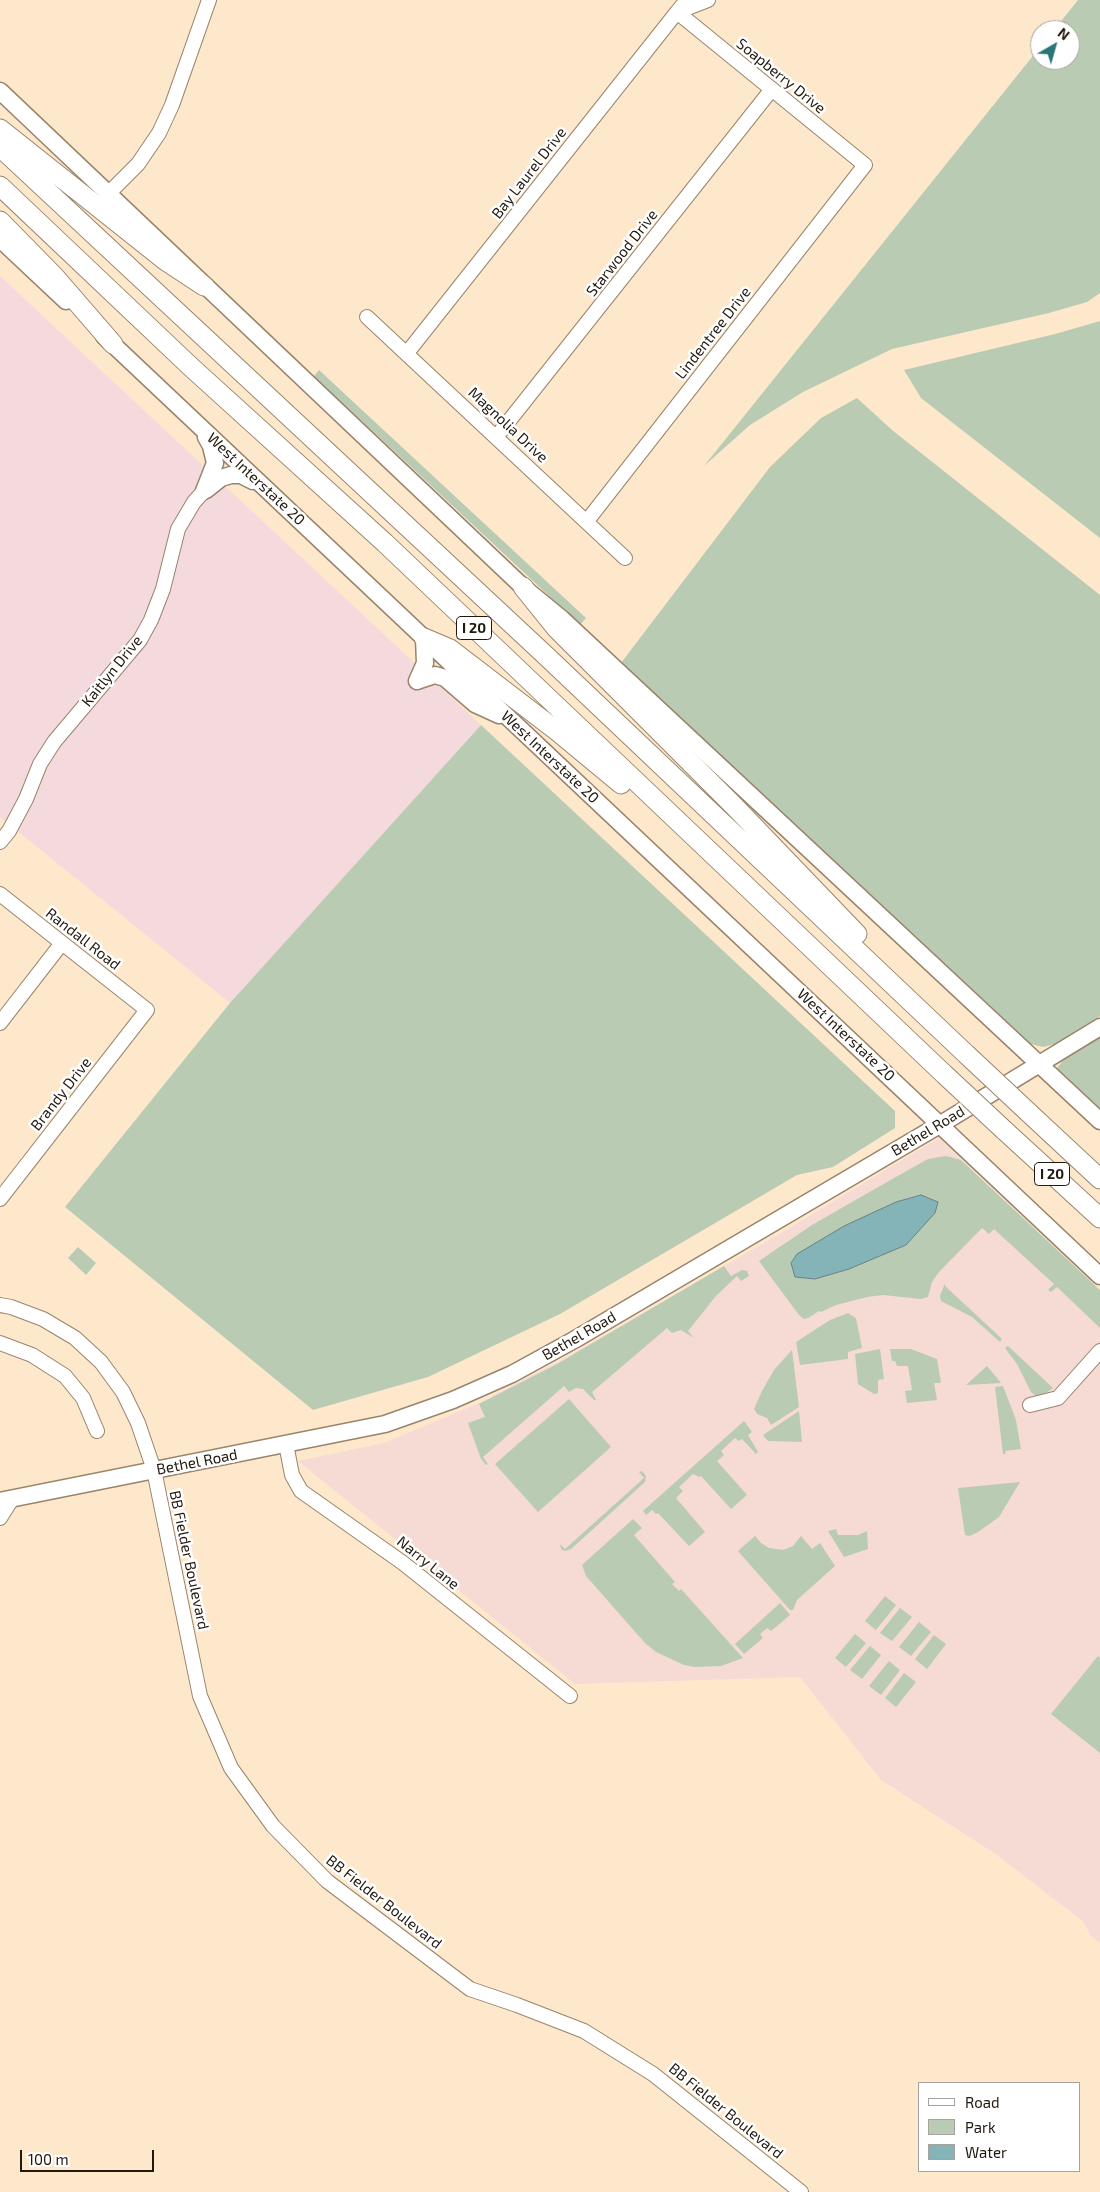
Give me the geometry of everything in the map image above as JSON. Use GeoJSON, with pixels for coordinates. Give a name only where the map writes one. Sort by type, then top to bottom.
{"type":"FeatureCollection","features":[{"type":"Feature","properties":{"kind":"highway"},"geometry":{"type":"LineString","coordinates":[[0,129],[166,261],[204,286]]}},
{"type":"Feature","properties":{"kind":"highway","name":"I 20"},"geometry":{"type":"LineString","coordinates":[[0,147],[536,646],[1100,1179]]}},
{"type":"Feature","properties":{"kind":"highway","name":"I 20"},"geometry":{"type":"LineString","coordinates":[[0,186],[184,360],[392,550],[944,1074],[1100,1218]]}},
{"type":"Feature","properties":{"kind":"highway"},"geometry":{"type":"LineString","coordinates":[[0,221],[56,277],[113,344]]}},
{"type":"Feature","properties":{"kind":"highway"},"geometry":{"type":"LineString","coordinates":[[523,587],[556,628],[821,895],[876,956],[891,982]]}},
{"type":"Feature","properties":{"kind":"highway"},"geometry":{"type":"LineString","coordinates":[[424,638],[450,649],[557,731],[674,831],[700,843]]}},
{"type":"Feature","properties":{"kind":"main road"},"geometry":{"type":"LineString","coordinates":[[0,91],[523,587],[562,619],[1100,1121]]}},
{"type":"Feature","properties":{"kind":"main road","name":"West Interstate 20"},"geometry":{"type":"LineString","coordinates":[[0,239],[1100,1276]]}},
{"type":"Feature","properties":{"kind":"main road","name":"Kaitlyn Drive"},"geometry":{"type":"LineString","coordinates":[[194,421],[211,446],[215,463],[204,491]]}},
{"type":"Feature","properties":{"kind":"main road","name":"Kaitlyn Drive"},"geometry":{"type":"LineString","coordinates":[[204,491],[222,478],[231,475],[241,475],[266,489]]}},
{"type":"Feature","properties":{"kind":"main road"},"geometry":{"type":"LineString","coordinates":[[424,638],[425,663],[418,681],[435,675],[445,678],[475,704],[510,720]]}},
{"type":"Feature","properties":{"kind":"main road","name":"Bethel Road"},"geometry":{"type":"LineString","coordinates":[[6,1500],[385,1424],[453,1400],[512,1374],[574,1340],[940,1124],[1100,1027]]}},
{"type":"Feature","properties":{"kind":"street"},"geometry":{"type":"LineString","coordinates":[[108,194],[138,164],[159,133],[172,105],[209,0]]}},
{"type":"Feature","properties":{"kind":"street","name":"Bay Laurel Drive"},"geometry":{"type":"LineString","coordinates":[[407,353],[687,0]]}},
{"type":"Feature","properties":{"kind":"street"},"geometry":{"type":"LineString","coordinates":[[677,12],[708,0]]}},
{"type":"Feature","properties":{"kind":"street","name":"Soapberry Drive"},"geometry":{"type":"LineString","coordinates":[[677,12],[865,166]]}},
{"type":"Feature","properties":{"kind":"street","name":"Starwood Drive"},"geometry":{"type":"LineString","coordinates":[[497,436],[772,89]]}},
{"type":"Feature","properties":{"kind":"street","name":"Lindentree Drive"},"geometry":{"type":"LineString","coordinates":[[587,521],[865,166]]}},
{"type":"Feature","properties":{"kind":"street","name":"Magnolia Drive"},"geometry":{"type":"LineString","coordinates":[[368,317],[625,558]]}},
{"type":"Feature","properties":{"kind":"street","name":"Kaitlyn Drive"},"geometry":{"type":"LineString","coordinates":[[0,842],[9,831],[26,799],[40,764],[54,742],[129,653],[151,620],[163,589],[178,528],[194,502],[204,491]]}},
{"type":"Feature","properties":{"kind":"street","name":"Randall Road"},"geometry":{"type":"LineString","coordinates":[[0,894],[147,1010]]}},
{"type":"Feature","properties":{"kind":"street"},"geometry":{"type":"LineString","coordinates":[[0,1023],[62,943]]}},
{"type":"Feature","properties":{"kind":"street","name":"Brandy Drive"},"geometry":{"type":"LineString","coordinates":[[0,1198],[147,1010]]}},
{"type":"Feature","properties":{"kind":"street","name":"BB Fielder Boulevard"},"geometry":{"type":"LineString","coordinates":[[0,1305],[44,1319],[75,1338],[101,1362],[127,1399],[138,1423],[154,1470],[200,1696],[231,1768],[273,1826],[327,1881],[470,1989],[584,2031],[653,2074],[801,2192]]}},
{"type":"Feature","properties":{"kind":"street"},"geometry":{"type":"LineString","coordinates":[[0,1343],[32,1354],[65,1376],[83,1398],[97,1431]]}},
{"type":"Feature","properties":{"kind":"street"},"geometry":{"type":"LineString","coordinates":[[1030,1405],[1058,1398],[1100,1351]]}},
{"type":"Feature","properties":{"kind":"street","name":"Narry Lane"},"geometry":{"type":"LineString","coordinates":[[286,1444],[292,1475],[301,1491],[403,1563],[570,1696]]}},
{"type":"Feature","properties":{"kind":"street"},"geometry":{"type":"LineString","coordinates":[[0,1518],[6,1500]]}},
{"type":"Feature","properties":{"kind":"shaded area"},"geometry":{"type":"Polygon","coordinates":[[[0,276],[481,725],[230,1003],[0,817],[0,276]]]}},
{"type":"Feature","properties":{"kind":"shaded area"},"geometry":{"type":"Polygon","coordinates":[[[939,1138],[1100,1293],[1100,1943],[1091,1936],[1083,1921],[994,1853],[881,1780],[800,1677],[575,1684],[298,1461],[384,1443],[477,1404],[565,1358],[774,1237],[939,1138]]]}},
{"type":"Feature","properties":{"kind":"green space"},"geometry":{"type":"Polygon","coordinates":[[[1078,0],[1100,0],[1100,293],[1087,302],[1049,313],[892,349],[803,392],[750,425],[704,466],[1030,59],[1030,70],[1080,70],[1080,20],[1062,20],[1078,0]]]}},
{"type":"Feature","properties":{"kind":"green space"},"geometry":{"type":"Polygon","coordinates":[[[1100,321],[1100,538],[921,398],[904,370],[1055,334],[1100,321]]]}},
{"type":"Feature","properties":{"kind":"green space"},"geometry":{"type":"Polygon","coordinates":[[[319,370],[586,618],[580,625],[314,376],[319,370]]]}},
{"type":"Feature","properties":{"kind":"green space"},"geometry":{"type":"Polygon","coordinates":[[[857,398],[892,430],[1100,595],[1100,1016],[1056,1044],[1043,1047],[1027,1043],[621,663],[770,467],[821,418],[857,398]]]}},
{"type":"Feature","properties":{"kind":"green space"},"geometry":{"type":"Polygon","coordinates":[[[481,725],[895,1111],[895,1128],[833,1167],[797,1175],[560,1314],[428,1377],[313,1410],[65,1207],[230,1003],[481,725]]]}},
{"type":"Feature","properties":{"kind":"green space"},"geometry":{"type":"Polygon","coordinates":[[[1100,1037],[1100,1112],[1058,1073],[1057,1068],[1065,1058],[1100,1037]]]}},
{"type":"Feature","properties":{"kind":"green space"},"geometry":{"type":"Polygon","coordinates":[[[946,1156],[961,1160],[1100,1290],[1100,1328],[1057,1287],[1051,1292],[1048,1290],[1054,1284],[994,1229],[989,1234],[982,1228],[939,1272],[932,1282],[928,1297],[921,1299],[883,1295],[867,1297],[836,1305],[821,1312],[819,1311],[808,1318],[804,1319],[799,1315],[759,1261],[812,1225],[887,1182],[928,1159],[946,1156]]]}},
{"type":"Feature","properties":{"kind":"green space"},"geometry":{"type":"Polygon","coordinates":[[[78,1247],[96,1263],[86,1275],[68,1258],[78,1247]]]}},
{"type":"Feature","properties":{"kind":"green space"},"geometry":{"type":"Polygon","coordinates":[[[724,1266],[731,1276],[742,1270],[747,1271],[749,1276],[741,1281],[737,1276],[716,1296],[688,1331],[694,1338],[681,1330],[672,1333],[667,1328],[592,1392],[596,1400],[583,1389],[576,1388],[569,1392],[564,1386],[483,1457],[488,1464],[486,1465],[481,1459],[468,1423],[485,1417],[479,1404],[557,1364],[724,1266]]]}},
{"type":"Feature","properties":{"kind":"green space"},"geometry":{"type":"Polygon","coordinates":[[[945,1283],[945,1286],[1002,1339],[1000,1342],[972,1317],[941,1301],[940,1296],[945,1283]]]}},
{"type":"Feature","properties":{"kind":"green space"},"geometry":{"type":"Polygon","coordinates":[[[848,1313],[856,1318],[862,1348],[848,1352],[848,1359],[800,1365],[796,1342],[830,1320],[848,1313]]]}},
{"type":"Feature","properties":{"kind":"green space"},"geometry":{"type":"Polygon","coordinates":[[[1008,1346],[1053,1388],[1043,1395],[1036,1396],[1031,1392],[1017,1364],[1005,1348],[1008,1346]]]}},
{"type":"Feature","properties":{"kind":"green space"},"geometry":{"type":"Polygon","coordinates":[[[880,1349],[884,1379],[878,1380],[878,1393],[874,1394],[858,1384],[855,1354],[880,1349]]]}},
{"type":"Feature","properties":{"kind":"green space"},"geometry":{"type":"Polygon","coordinates":[[[890,1349],[911,1349],[937,1359],[941,1383],[934,1383],[937,1400],[907,1403],[905,1391],[912,1390],[908,1366],[897,1366],[895,1361],[892,1361],[890,1349]]]}},
{"type":"Feature","properties":{"kind":"green space"},"geometry":{"type":"Polygon","coordinates":[[[792,1350],[799,1407],[771,1425],[767,1418],[757,1414],[754,1409],[774,1370],[792,1350]]]}},
{"type":"Feature","properties":{"kind":"green space"},"geometry":{"type":"Polygon","coordinates":[[[987,1366],[1001,1383],[966,1385],[987,1366]]]}},
{"type":"Feature","properties":{"kind":"green space"},"geometry":{"type":"Polygon","coordinates":[[[1003,1386],[1016,1420],[1021,1449],[1005,1451],[1006,1454],[1003,1454],[995,1387],[1003,1386]]]}},
{"type":"Feature","properties":{"kind":"green space"},"geometry":{"type":"Polygon","coordinates":[[[569,1399],[611,1447],[538,1512],[495,1464],[569,1399]]]}},
{"type":"Feature","properties":{"kind":"green space"},"geometry":{"type":"Polygon","coordinates":[[[799,1411],[802,1442],[768,1441],[763,1435],[799,1411]]]}},
{"type":"Feature","properties":{"kind":"green space"},"geometry":{"type":"Polygon","coordinates":[[[744,1421],[752,1432],[748,1435],[758,1452],[756,1454],[742,1439],[739,1441],[735,1438],[721,1451],[724,1455],[717,1461],[747,1495],[731,1509],[701,1476],[693,1474],[679,1487],[683,1491],[676,1498],[705,1532],[689,1546],[658,1513],[656,1514],[652,1510],[646,1515],[643,1511],[744,1421]]]}},
{"type":"Feature","properties":{"kind":"green space"},"geometry":{"type":"Polygon","coordinates":[[[642,1471],[646,1476],[645,1482],[571,1549],[565,1551],[561,1549],[560,1544],[565,1549],[644,1478],[639,1472],[642,1471]]]}},
{"type":"Feature","properties":{"kind":"green space"},"geometry":{"type":"Polygon","coordinates":[[[1020,1482],[999,1517],[978,1532],[970,1536],[965,1535],[958,1488],[1020,1482]]]}},
{"type":"Feature","properties":{"kind":"green space"},"geometry":{"type":"Polygon","coordinates":[[[633,1519],[642,1528],[634,1535],[675,1582],[672,1584],[679,1591],[681,1589],[743,1658],[721,1666],[695,1667],[684,1665],[656,1652],[645,1643],[586,1576],[582,1565],[633,1519]]]}},
{"type":"Feature","properties":{"kind":"green space"},"geometry":{"type":"Polygon","coordinates":[[[836,1529],[838,1535],[858,1535],[867,1531],[868,1549],[844,1557],[828,1531],[836,1529]]]}},
{"type":"Feature","properties":{"kind":"green space"},"geometry":{"type":"Polygon","coordinates":[[[755,1536],[769,1548],[783,1550],[793,1546],[801,1536],[812,1549],[820,1543],[835,1566],[797,1600],[793,1610],[790,1610],[738,1551],[755,1536]]]}},
{"type":"Feature","properties":{"kind":"green space"},"geometry":{"type":"Polygon","coordinates":[[[885,1596],[896,1605],[876,1630],[865,1621],[885,1596]]]}},
{"type":"Feature","properties":{"kind":"green space"},"geometry":{"type":"Polygon","coordinates":[[[780,1603],[790,1615],[771,1631],[767,1628],[760,1634],[763,1638],[744,1654],[735,1644],[780,1603]]]}},
{"type":"Feature","properties":{"kind":"green space"},"geometry":{"type":"Polygon","coordinates":[[[900,1608],[912,1617],[892,1641],[880,1633],[900,1608]]]}},
{"type":"Feature","properties":{"kind":"green space"},"geometry":{"type":"Polygon","coordinates":[[[919,1622],[931,1632],[911,1656],[899,1647],[919,1622]]]}},
{"type":"Feature","properties":{"kind":"green space"},"geometry":{"type":"Polygon","coordinates":[[[855,1634],[866,1643],[846,1667],[835,1658],[855,1634]]]}},
{"type":"Feature","properties":{"kind":"green space"},"geometry":{"type":"Polygon","coordinates":[[[934,1635],[946,1644],[927,1669],[915,1659],[934,1635]]]}},
{"type":"Feature","properties":{"kind":"green space"},"geometry":{"type":"Polygon","coordinates":[[[870,1646],[881,1655],[862,1679],[850,1670],[870,1646]]]}},
{"type":"Feature","properties":{"kind":"green space"},"geometry":{"type":"Polygon","coordinates":[[[1098,1656],[1100,1658],[1100,1753],[1051,1714],[1098,1656]]]}},
{"type":"Feature","properties":{"kind":"green space"},"geometry":{"type":"Polygon","coordinates":[[[889,1661],[900,1670],[881,1695],[869,1686],[889,1661]]]}},
{"type":"Feature","properties":{"kind":"green space"},"geometry":{"type":"Polygon","coordinates":[[[904,1673],[916,1682],[896,1707],[885,1698],[904,1673]]]}},
{"type":"Feature","properties":{"kind":"water"},"geometry":{"type":"Polygon","coordinates":[[[921,1195],[938,1202],[935,1213],[906,1245],[849,1269],[815,1279],[795,1277],[791,1263],[797,1254],[844,1226],[896,1202],[921,1195]]]}}]}
